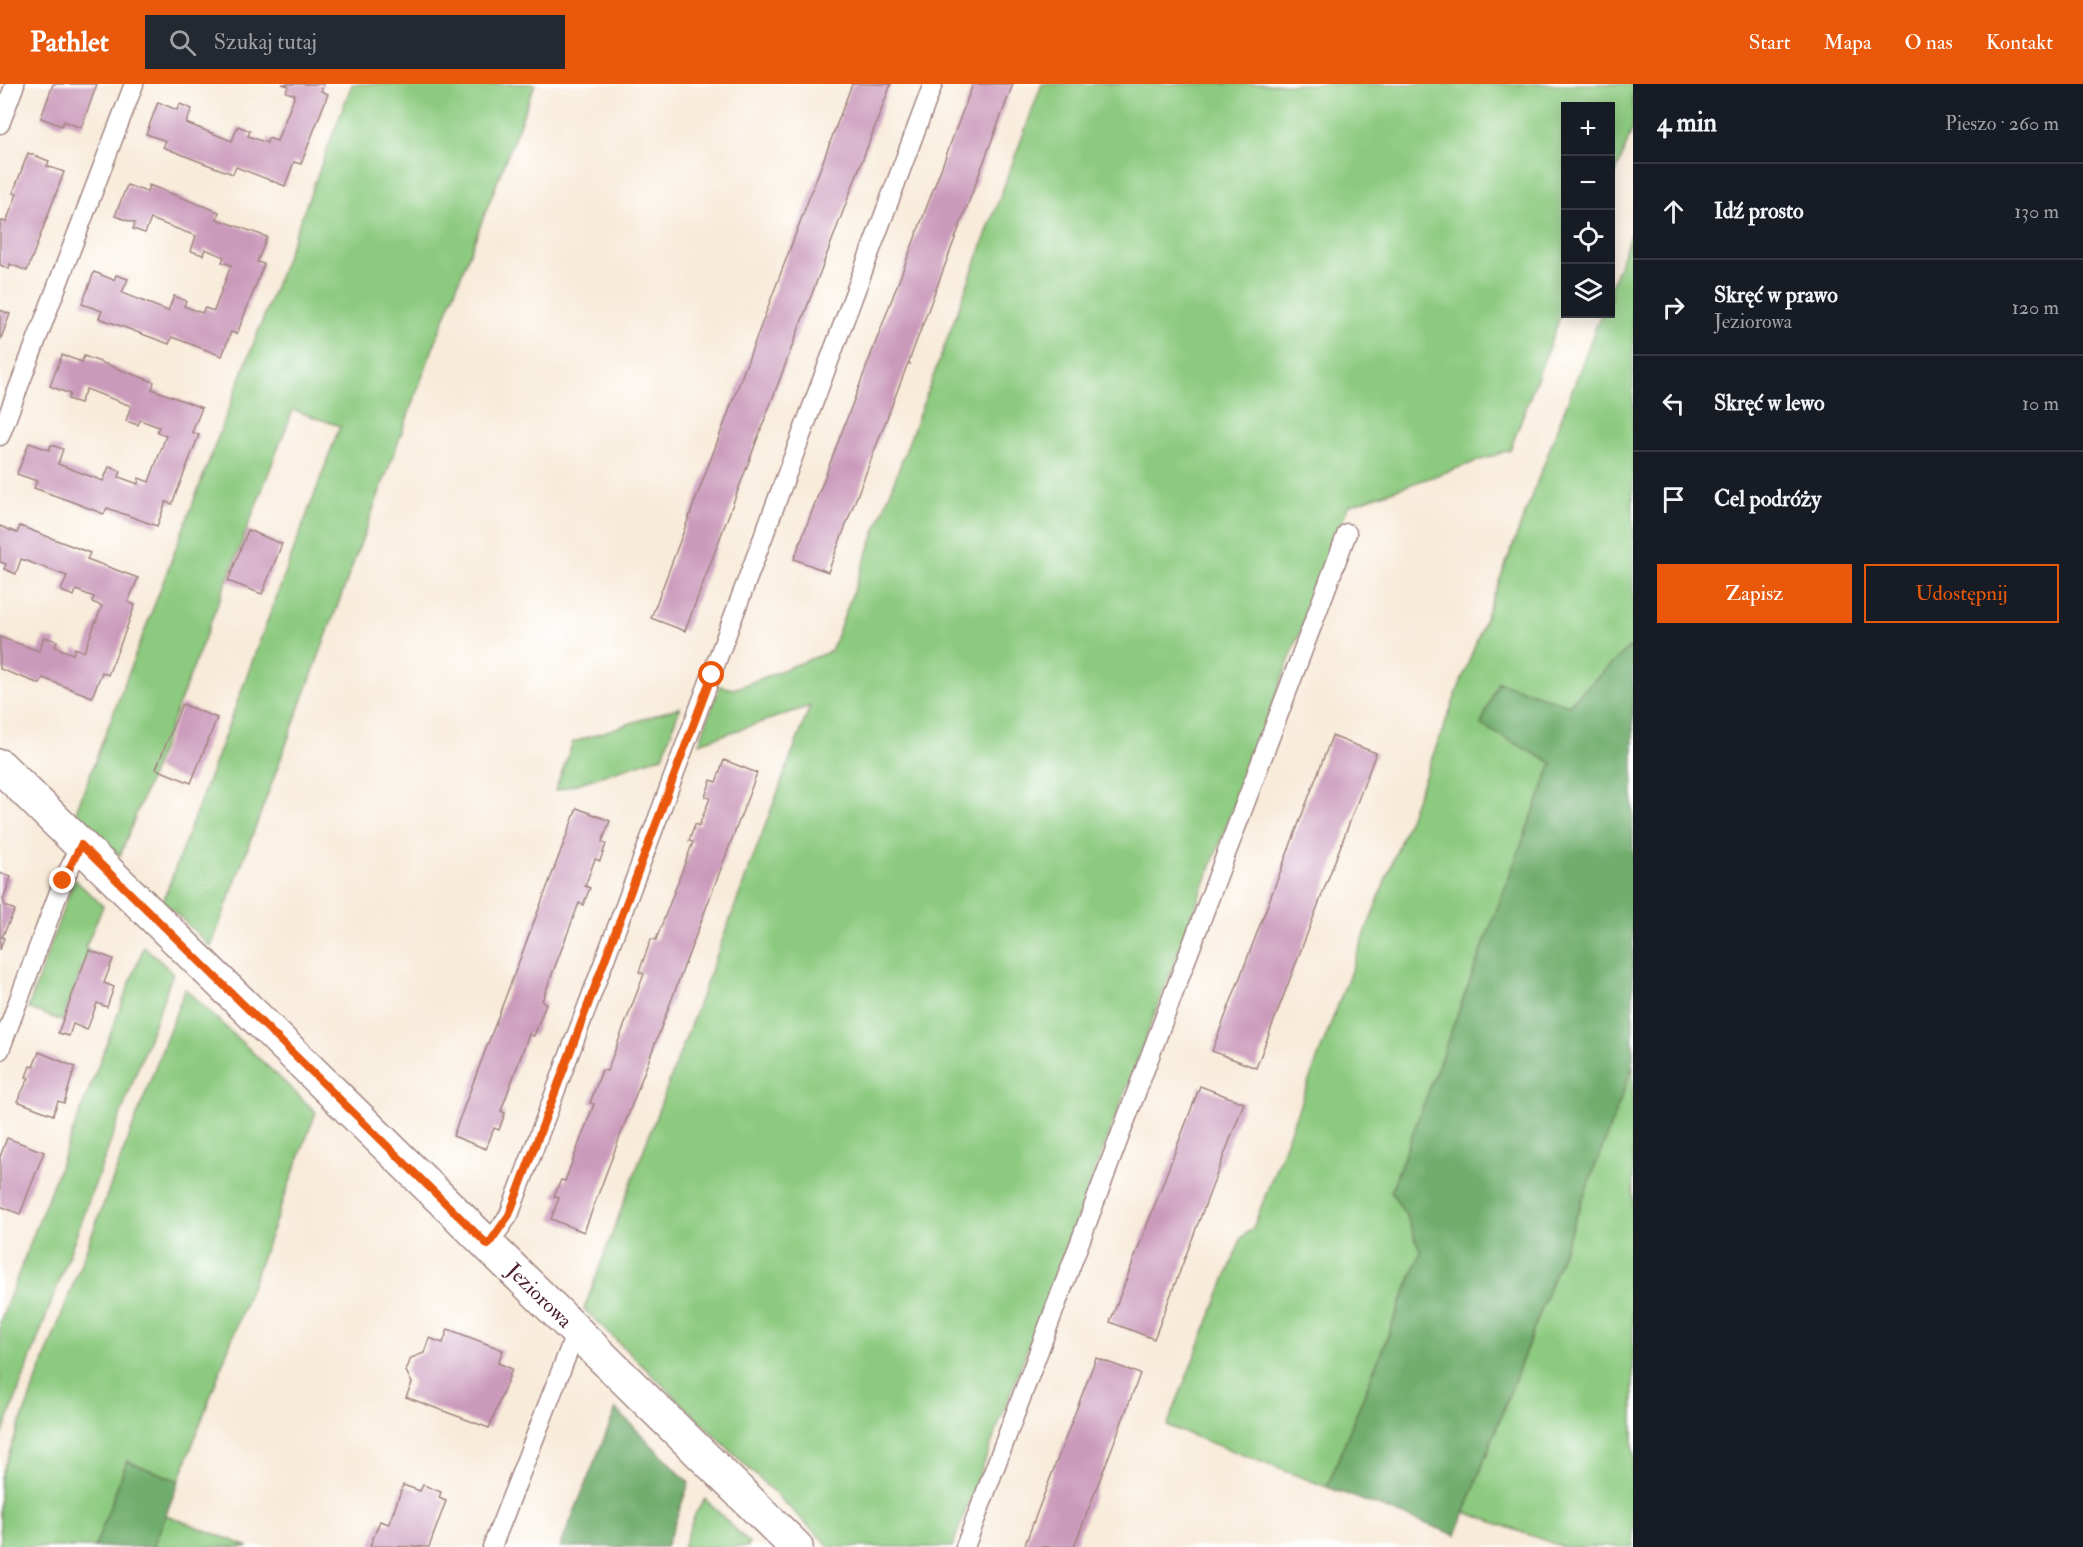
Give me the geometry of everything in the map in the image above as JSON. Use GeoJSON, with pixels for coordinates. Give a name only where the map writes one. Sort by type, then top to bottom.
{"type":"FeatureCollection","features":[{"type":"Feature","properties":{"kind":"street","name":"Jeziorowa"},"geometry":{"type":"LineString","coordinates":[[0,766],[796,1547]]}},
{"type":"Feature","properties":{"kind":"lane"},"geometry":{"type":"LineString","coordinates":[[0,124],[15,84]]}},
{"type":"Feature","properties":{"kind":"lane"},"geometry":{"type":"LineString","coordinates":[[0,436],[134,84]]}},
{"type":"Feature","properties":{"kind":"lane"},"geometry":{"type":"LineString","coordinates":[[488,1245],[509,1215],[933,84]]}},
{"type":"Feature","properties":{"kind":"lane"},"geometry":{"type":"LineString","coordinates":[[965,1547],[1347,533]]}},
{"type":"Feature","properties":{"kind":"lane"},"geometry":{"type":"LineString","coordinates":[[0,1050],[63,881],[81,845]]}},
{"type":"Feature","properties":{"kind":"lane"},"geometry":{"type":"LineString","coordinates":[[492,1547],[576,1332]]}},
{"type":"Feature","properties":{"kind":"green space"},"geometry":{"type":"Polygon","coordinates":[[[352,84],[535,84],[433,348],[211,947],[163,901],[340,426],[293,410],[120,856],[75,814],[352,84]]]}},
{"type":"Feature","properties":{"kind":"green space"},"geometry":{"type":"Polygon","coordinates":[[[1042,84],[1633,84],[1633,127],[1615,175],[1615,102],[1561,102],[1561,315],[1510,450],[1348,506],[952,1547],[830,1547],[584,1309],[810,706],[699,743],[720,686],[734,689],[831,651],[1042,84]]]}},
{"type":"Feature","properties":{"kind":"green space"},"geometry":{"type":"Polygon","coordinates":[[[1633,228],[1633,646],[1568,705],[1498,682],[1481,725],[1552,763],[1391,1191],[1407,1217],[1421,1252],[1327,1487],[1167,1426],[1242,1237],[1253,1228],[1599,318],[1615,318],[1615,276],[1633,228]]]}},
{"type":"Feature","properties":{"kind":"green space"},"geometry":{"type":"Polygon","coordinates":[[[1633,646],[1633,1066],[1456,1535],[1327,1487],[1421,1253],[1407,1217],[1391,1191],[1552,763],[1481,725],[1498,682],[1569,705],[1626,650],[1633,646]]]}},
{"type":"Feature","properties":{"kind":"green space"},"geometry":{"type":"Polygon","coordinates":[[[680,707],[663,756],[555,791],[573,742],[680,707]]]}},
{"type":"Feature","properties":{"kind":"green space"},"geometry":{"type":"Polygon","coordinates":[[[74,879],[103,906],[85,948],[89,950],[62,1021],[28,1008],[74,879]]]}},
{"type":"Feature","properties":{"kind":"green space"},"geometry":{"type":"Polygon","coordinates":[[[144,946],[173,973],[0,1441],[0,1322],[144,946]]]}},
{"type":"Feature","properties":{"kind":"green space"},"geometry":{"type":"Polygon","coordinates":[[[185,989],[316,1112],[179,1481],[127,1461],[95,1547],[0,1547],[0,1477],[185,989]]]}},
{"type":"Feature","properties":{"kind":"green space"},"geometry":{"type":"Polygon","coordinates":[[[1633,1066],[1633,1547],[1563,1547],[1465,1512],[1633,1066]]]}},
{"type":"Feature","properties":{"kind":"green space"},"geometry":{"type":"Polygon","coordinates":[[[616,1409],[689,1483],[666,1547],[560,1547],[616,1409]]]}},
{"type":"Feature","properties":{"kind":"green space"},"geometry":{"type":"Polygon","coordinates":[[[127,1461],[179,1481],[153,1547],[95,1547],[127,1461]]]}},
{"type":"Feature","properties":{"kind":"green space"},"geometry":{"type":"Polygon","coordinates":[[[705,1499],[749,1543],[748,1547],[683,1547],[695,1514],[705,1499]]]}},
{"type":"Feature","properties":{"kind":"green space"},"geometry":{"type":"Polygon","coordinates":[[[166,1515],[249,1547],[153,1547],[166,1515]]]}},
{"type":"Feature","properties":{"kind":"building"},"geometry":{"type":"Polygon","coordinates":[[[53,84],[97,84],[81,128],[64,121],[62,126],[41,118],[53,84]]]}},
{"type":"Feature","properties":{"kind":"building"},"geometry":{"type":"Polygon","coordinates":[[[282,84],[324,84],[321,91],[328,94],[301,164],[294,162],[285,186],[236,167],[233,174],[198,161],[163,147],[166,141],[146,134],[158,102],[177,110],[180,104],[192,109],[186,123],[232,141],[238,126],[250,131],[248,136],[267,143],[268,138],[277,141],[295,95],[286,92],[288,86],[282,84]]]}},
{"type":"Feature","properties":{"kind":"building"},"geometry":{"type":"Polygon","coordinates":[[[852,84],[891,84],[685,631],[651,618],[852,84]]]}},
{"type":"Feature","properties":{"kind":"building"},"geometry":{"type":"Polygon","coordinates":[[[973,84],[1013,84],[909,361],[910,364],[908,363],[828,572],[794,559],[973,84]]]}},
{"type":"Feature","properties":{"kind":"building"},"geometry":{"type":"Polygon","coordinates":[[[28,153],[49,161],[47,166],[64,172],[27,271],[10,264],[9,269],[0,265],[0,226],[2,221],[6,222],[17,194],[13,193],[28,153]]]}},
{"type":"Feature","properties":{"kind":"building"},"geometry":{"type":"Polygon","coordinates":[[[127,185],[147,192],[149,185],[219,212],[217,219],[267,237],[257,262],[264,264],[237,334],[231,332],[222,356],[172,337],[169,344],[99,318],[102,311],[82,304],[94,272],[114,280],[116,275],[128,279],[122,293],[168,311],[174,296],[186,301],[184,306],[202,313],[205,308],[214,311],[231,265],[222,262],[224,257],[205,249],[203,255],[191,251],[196,236],[151,219],[145,233],[133,229],[135,223],[115,216],[127,185]]]}},
{"type":"Feature","properties":{"kind":"building"},"geometry":{"type":"Polygon","coordinates":[[[0,310],[10,314],[0,341],[0,310]]]}},
{"type":"Feature","properties":{"kind":"building"},"geometry":{"type":"Polygon","coordinates":[[[62,355],[82,362],[84,356],[154,382],[152,389],[202,408],[192,432],[199,435],[172,504],[166,502],[157,526],[107,508],[104,514],[34,488],[37,481],[17,474],[29,443],[49,450],[51,445],[63,449],[58,464],[103,481],[109,467],[121,471],[119,477],[138,484],[139,478],[149,482],[166,436],[157,432],[159,427],[140,420],[138,425],[126,421],[131,406],[86,389],[80,403],[68,399],[70,394],[50,386],[62,355]]]}},
{"type":"Feature","properties":{"kind":"building"},"geometry":{"type":"Polygon","coordinates":[[[0,526],[17,533],[20,526],[90,553],[87,559],[138,578],[128,602],[135,605],[122,640],[108,675],[102,672],[92,697],[43,678],[40,684],[0,669],[0,637],[39,651],[44,637],[57,641],[55,647],[73,654],[75,648],[84,652],[102,606],[92,602],[94,597],[76,590],[74,596],[61,591],[67,576],[21,559],[16,574],[4,569],[6,564],[0,562],[0,526]]]}},
{"type":"Feature","properties":{"kind":"building"},"geometry":{"type":"Polygon","coordinates":[[[248,530],[282,544],[262,594],[228,581],[248,530]]]}},
{"type":"Feature","properties":{"kind":"building"},"geometry":{"type":"Polygon","coordinates":[[[182,704],[217,718],[191,783],[156,769],[182,704]]]}},
{"type":"Feature","properties":{"kind":"building"},"geometry":{"type":"Polygon","coordinates":[[[1332,736],[1376,753],[1256,1068],[1212,1051],[1332,736]]]}},
{"type":"Feature","properties":{"kind":"building"},"geometry":{"type":"Polygon","coordinates":[[[724,760],[757,773],[584,1232],[551,1219],[559,1198],[554,1196],[561,1180],[565,1181],[594,1104],[590,1103],[602,1070],[607,1071],[644,974],[639,972],[651,939],[656,940],[693,842],[689,841],[695,824],[699,826],[710,798],[705,797],[711,780],[716,782],[724,760]]]}},
{"type":"Feature","properties":{"kind":"building"},"geometry":{"type":"Polygon","coordinates":[[[577,808],[610,821],[602,842],[606,844],[600,861],[595,859],[585,886],[590,888],[583,905],[579,903],[542,1001],[546,1003],[534,1036],[529,1034],[501,1111],[505,1113],[499,1130],[494,1128],[486,1149],[453,1136],[577,808]]]}},
{"type":"Feature","properties":{"kind":"building"},"geometry":{"type":"Polygon","coordinates":[[[0,873],[11,877],[3,899],[5,906],[15,910],[2,937],[4,938],[0,950],[0,873]]]}},
{"type":"Feature","properties":{"kind":"building"},"geometry":{"type":"Polygon","coordinates":[[[89,950],[113,959],[104,983],[114,987],[107,1007],[97,1003],[87,1030],[73,1024],[69,1036],[58,1033],[89,950]]]}},
{"type":"Feature","properties":{"kind":"building"},"geometry":{"type":"Polygon","coordinates":[[[39,1052],[75,1067],[64,1103],[58,1101],[53,1115],[17,1101],[29,1078],[26,1077],[30,1066],[33,1067],[39,1052]]]}},
{"type":"Feature","properties":{"kind":"building"},"geometry":{"type":"Polygon","coordinates":[[[1200,1086],[1244,1103],[1154,1339],[1110,1322],[1200,1086]]]}},
{"type":"Feature","properties":{"kind":"building"},"geometry":{"type":"Polygon","coordinates":[[[7,1138],[44,1152],[20,1214],[0,1206],[0,1157],[7,1138]]]}},
{"type":"Feature","properties":{"kind":"building"},"geometry":{"type":"Polygon","coordinates":[[[448,1329],[503,1350],[498,1363],[512,1369],[489,1428],[406,1397],[412,1383],[406,1371],[411,1358],[424,1353],[429,1338],[443,1343],[448,1329]]]}},
{"type":"Feature","properties":{"kind":"building"},"geometry":{"type":"Polygon","coordinates":[[[1096,1358],[1140,1374],[1110,1453],[1074,1547],[1024,1547],[1096,1358]]]}},
{"type":"Feature","properties":{"kind":"building"},"geometry":{"type":"Polygon","coordinates":[[[403,1485],[420,1491],[423,1485],[441,1492],[439,1498],[446,1501],[429,1547],[370,1546],[380,1521],[389,1524],[403,1485]]]}},
{"type":"Feature","properties":{"kind":"route"},"geometry":{"type":"LineString","coordinates":[[63,881],[81,845],[488,1245],[509,1215],[712,675]]}}]}
